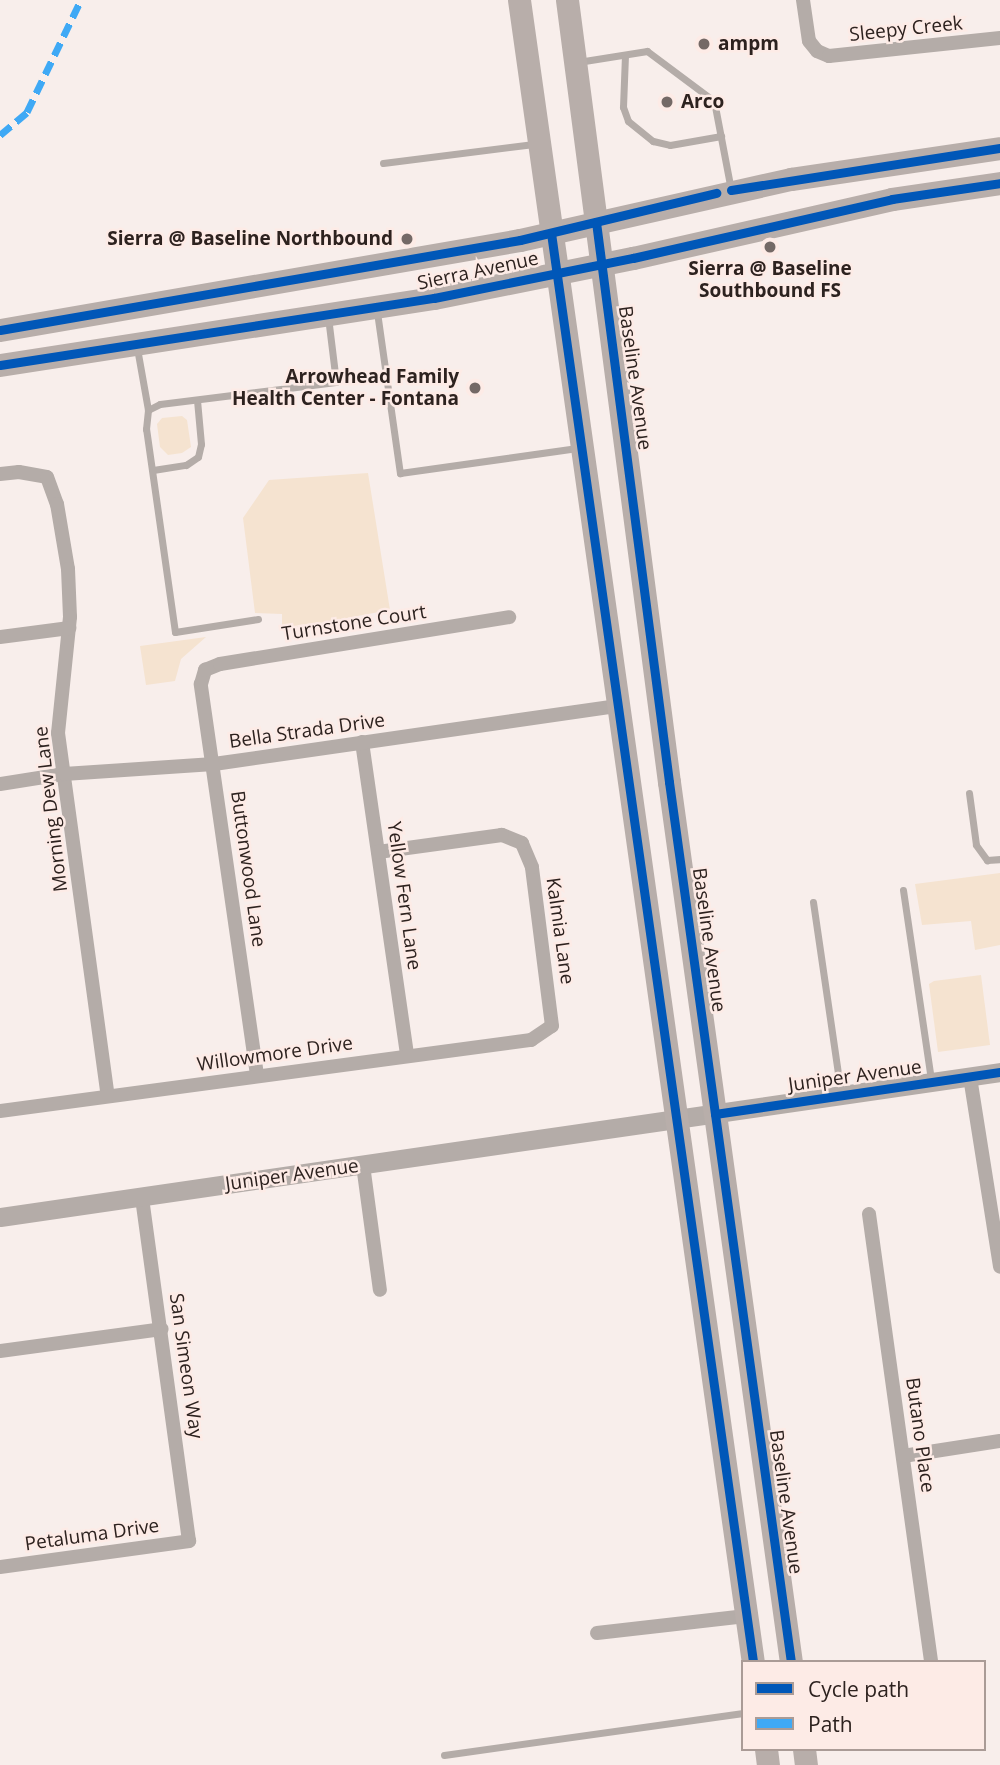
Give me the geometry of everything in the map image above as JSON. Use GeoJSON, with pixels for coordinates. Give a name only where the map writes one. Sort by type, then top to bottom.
{"type":"FeatureCollection","features":[{"type":"Feature","properties":{"kind":"main road"},"geometry":{"type":"LineString","coordinates":[[519,0],[752,1660]]}},
{"type":"Feature","properties":{"kind":"main road","name":"Baseline Avenue"},"geometry":{"type":"LineString","coordinates":[[567,0],[715,1114],[791,1660]]}},
{"type":"Feature","properties":{"kind":"main road","name":"Sierra Avenue"},"geometry":{"type":"LineString","coordinates":[[0,330],[551,233],[731,190],[1000,148]]}},
{"type":"Feature","properties":{"kind":"main road","name":"Sierra Avenue"},"geometry":{"type":"LineString","coordinates":[[0,365],[377,308],[601,263],[880,202],[1000,183]]}},
{"type":"Feature","properties":{"kind":"street","name":"Sleepy Creek"},"geometry":{"type":"LineString","coordinates":[[803,0],[809,41],[817,51],[830,56],[1000,38]]}},
{"type":"Feature","properties":{"kind":"street","name":"Morning Dew Lane"},"geometry":{"type":"LineString","coordinates":[[0,474],[19,472],[47,477],[57,505],[68,569],[69,628],[58,733],[108,1096]]}},
{"type":"Feature","properties":{"kind":"street","name":"Turnstone Court"},"geometry":{"type":"LineString","coordinates":[[205,670],[220,664],[509,617]]}},
{"type":"Feature","properties":{"kind":"street"},"geometry":{"type":"LineString","coordinates":[[0,637],[69,628]]}},
{"type":"Feature","properties":{"kind":"street","name":"Buttonwood Lane"},"geometry":{"type":"LineString","coordinates":[[205,670],[201,684],[257,1075]]}},
{"type":"Feature","properties":{"kind":"street","name":"Bella Strada Drive"},"geometry":{"type":"LineString","coordinates":[[0,784],[64,774],[214,764],[618,706]]}},
{"type":"Feature","properties":{"kind":"street","name":"Yellow Fern Lane"},"geometry":{"type":"LineString","coordinates":[[362,742],[407,1056]]}},
{"type":"Feature","properties":{"kind":"street","name":"Kalmia Lane"},"geometry":{"type":"LineString","coordinates":[[378,852],[502,835],[522,843],[532,867],[552,1026]]}},
{"type":"Feature","properties":{"kind":"street","name":"Willowmore Drive"},"geometry":{"type":"LineString","coordinates":[[0,1111],[531,1040],[552,1026]]}},
{"type":"Feature","properties":{"kind":"street","name":"Juniper Avenue"},"geometry":{"type":"LineString","coordinates":[[0,1217],[1000,1072]]}},
{"type":"Feature","properties":{"kind":"street"},"geometry":{"type":"LineString","coordinates":[[970,1077],[1000,1267]]}},
{"type":"Feature","properties":{"kind":"street"},"geometry":{"type":"LineString","coordinates":[[363,1165],[380,1290]]}},
{"type":"Feature","properties":{"kind":"street","name":"San Simeon Way"},"geometry":{"type":"LineString","coordinates":[[142,1197],[189,1541]]}},
{"type":"Feature","properties":{"kind":"street","name":"Butano Place"},"geometry":{"type":"LineString","coordinates":[[869,1214],[930,1660]]}},
{"type":"Feature","properties":{"kind":"street"},"geometry":{"type":"LineString","coordinates":[[0,1351],[162,1329]]}},
{"type":"Feature","properties":{"kind":"street"},"geometry":{"type":"LineString","coordinates":[[903,1456],[1000,1441]]}},
{"type":"Feature","properties":{"kind":"street","name":"Petaluma Drive"},"geometry":{"type":"LineString","coordinates":[[0,1567],[189,1541]]}},
{"type":"Feature","properties":{"kind":"street"},"geometry":{"type":"LineString","coordinates":[[597,1633],[746,1616]]}},
{"type":"Feature","properties":{"kind":"lane"},"geometry":{"type":"LineString","coordinates":[[574,62],[648,51],[714,101],[731,190]]}},
{"type":"Feature","properties":{"kind":"lane"},"geometry":{"type":"LineString","coordinates":[[625,55],[622,107],[628,121],[653,141],[670,145],[721,136]]}},
{"type":"Feature","properties":{"kind":"lane"},"geometry":{"type":"LineString","coordinates":[[383,163],[538,144]]}},
{"type":"Feature","properties":{"kind":"lane"},"geometry":{"type":"LineString","coordinates":[[377,308],[400,473],[581,447]]}},
{"type":"Feature","properties":{"kind":"lane"},"geometry":{"type":"LineString","coordinates":[[148,410],[160,404],[336,382],[327,316]]}},
{"type":"Feature","properties":{"kind":"lane"},"geometry":{"type":"LineString","coordinates":[[137,344],[148,410],[146,429],[175,632],[258,619]]}},
{"type":"Feature","properties":{"kind":"lane"},"geometry":{"type":"LineString","coordinates":[[153,470],[186,465],[198,457],[201,444],[197,400]]}},
{"type":"Feature","properties":{"kind":"lane"},"geometry":{"type":"LineString","coordinates":[[970,793],[976,845],[987,860],[1000,859]]}},
{"type":"Feature","properties":{"kind":"lane"},"geometry":{"type":"LineString","coordinates":[[903,890],[931,1082]]}},
{"type":"Feature","properties":{"kind":"lane"},"geometry":{"type":"LineString","coordinates":[[813,902],[841,1095]]}},
{"type":"Feature","properties":{"kind":"lane"},"geometry":{"type":"LineString","coordinates":[[444,1755],[741,1713]]}},
{"type":"Feature","properties":{"kind":"shaded area"},"geometry":{"type":"Polygon","coordinates":[[[182,416],[187,420],[191,447],[182,453],[168,455],[160,447],[157,424],[162,418],[182,416]]]}},
{"type":"Feature","properties":{"kind":"shaded area"},"geometry":{"type":"Polygon","coordinates":[[[368,473],[390,610],[282,630],[282,614],[255,613],[243,518],[269,480],[368,473]]]}},
{"type":"Feature","properties":{"kind":"shaded area"},"geometry":{"type":"Polygon","coordinates":[[[206,637],[181,659],[175,681],[146,685],[140,646],[206,637]]]}},
{"type":"Feature","properties":{"kind":"shaded area"},"geometry":{"type":"Polygon","coordinates":[[[1000,873],[1000,945],[975,950],[971,921],[922,925],[915,884],[1000,873]]]}},
{"type":"Feature","properties":{"kind":"shaded area"},"geometry":{"type":"Polygon","coordinates":[[[981,975],[990,1045],[938,1052],[929,984],[934,981],[981,975]]]}},
{"type":"Feature","properties":{"kind":"marked path"},"geometry":{"type":"LineString","coordinates":[[0,135],[27,112],[81,0]]}},
{"type":"Feature","properties":{"kind":"cycle path"},"geometry":{"type":"LineString","coordinates":[[731,190],[1000,148]]}},
{"type":"Feature","properties":{"kind":"cycle path"},"geometry":{"type":"LineString","coordinates":[[0,365],[434,298],[633,258],[892,199],[1000,183]]}},
{"type":"Feature","properties":{"kind":"cycle path"},"geometry":{"type":"LineString","coordinates":[[0,330],[520,240],[716,193]]}},
{"type":"Feature","properties":{"kind":"cycle path"},"geometry":{"type":"LineString","coordinates":[[596,222],[669,782],[791,1660]]}},
{"type":"Feature","properties":{"kind":"cycle path"},"geometry":{"type":"LineString","coordinates":[[551,233],[753,1660]]}},
{"type":"Feature","properties":{"kind":"cycle path"},"geometry":{"type":"LineString","coordinates":[[715,1114],[1000,1072]]}},
{"type":"Feature","properties":{"kind":"place","name":"ampm"},"geometry":{"type":"Point","coordinates":[704,44]}},
{"type":"Feature","properties":{"kind":"place","name":"Arco"},"geometry":{"type":"Point","coordinates":[667,102]}},
{"type":"Feature","properties":{"kind":"place","name":"Sierra @ Baseline Northbound"},"geometry":{"type":"Point","coordinates":[407,239]}},
{"type":"Feature","properties":{"kind":"place","name":"Sierra @ Baseline Southbound FS"},"geometry":{"type":"Point","coordinates":[770,247]}},
{"type":"Feature","properties":{"kind":"place","name":"Arrowhead Family Health Center - Fontana"},"geometry":{"type":"Point","coordinates":[475,388]}}]}
